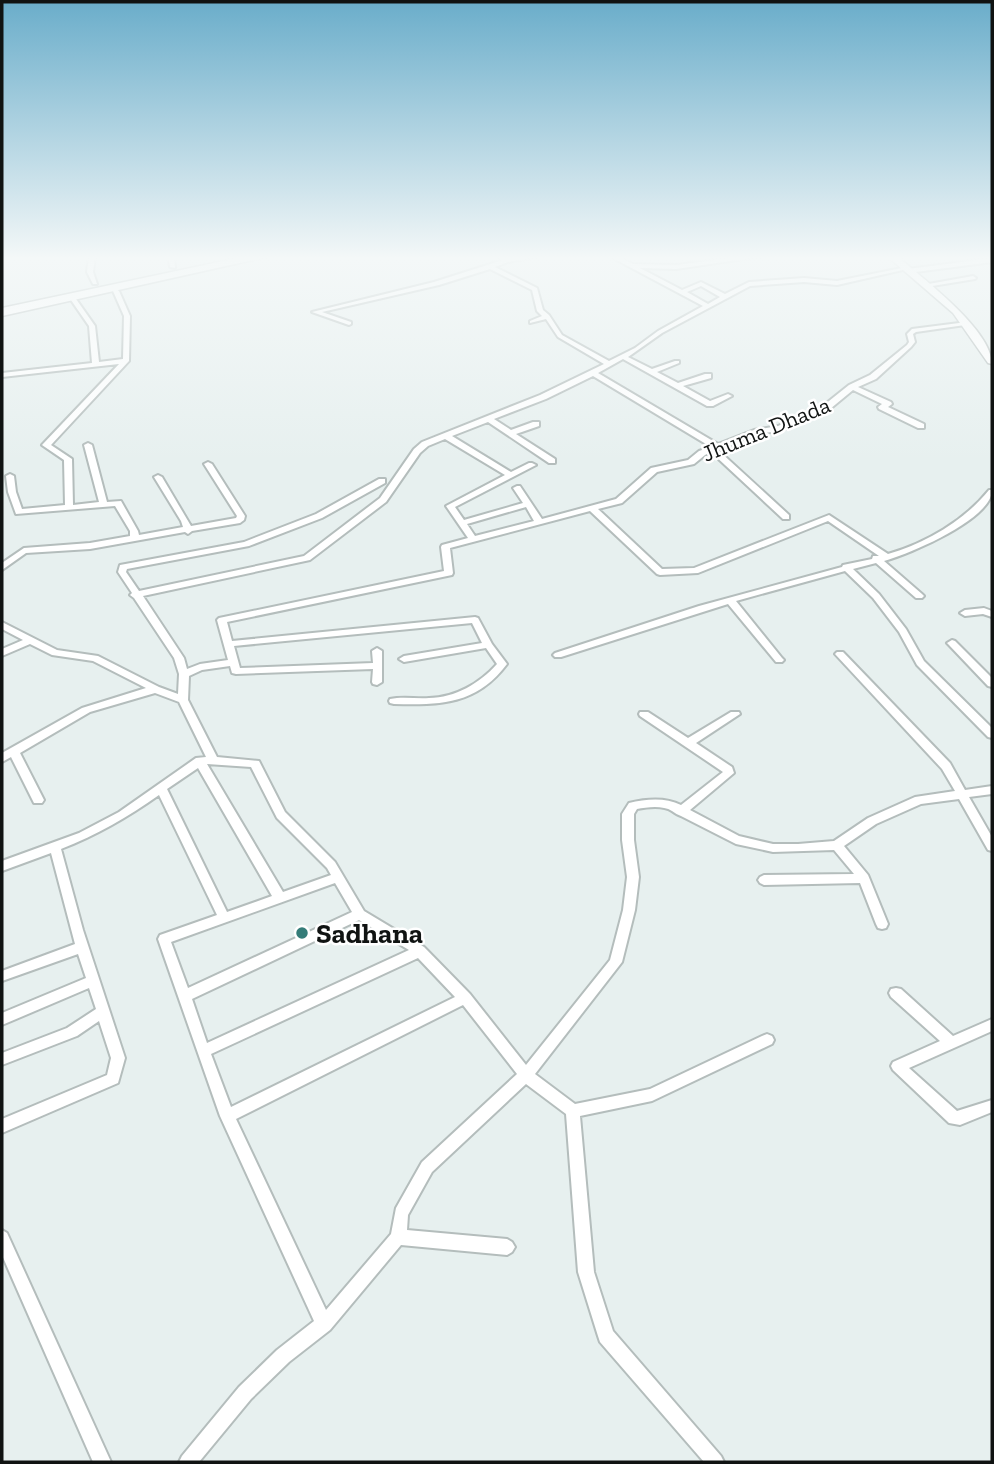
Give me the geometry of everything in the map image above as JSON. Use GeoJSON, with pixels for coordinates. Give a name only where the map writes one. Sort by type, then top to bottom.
{"type":"FeatureCollection","features":[{"type":"Feature","properties":{"kind":"street"},"geometry":{"type":"LineString","coordinates":[[91,324],[96,364]]}},
{"type":"Feature","properties":{"kind":"street"},"geometry":{"type":"LineString","coordinates":[[69,508],[68,459],[46,446],[126,361],[127,324]]}},
{"type":"Feature","properties":{"kind":"street"},"geometry":{"type":"LineString","coordinates":[[552,324],[560,336],[609,364]]}},
{"type":"Feature","properties":{"kind":"street"},"geometry":{"type":"LineString","coordinates":[[135,595],[307,558],[383,500],[417,450],[432,439],[489,419],[593,373],[676,324]]}},
{"type":"Feature","properties":{"kind":"street","name":"Jhuma Dhada"},"geometry":{"type":"LineString","coordinates":[[228,644],[222,620],[449,573],[445,547],[540,523],[626,497],[636,484],[654,470],[691,462],[715,448],[800,420],[835,402],[852,387],[873,377],[909,346],[912,342],[910,334],[914,330],[955,324]]}},
{"type":"Feature","properties":{"kind":"street"},"geometry":{"type":"LineString","coordinates":[[965,324],[992,361]]}},
{"type":"Feature","properties":{"kind":"street"},"geometry":{"type":"LineString","coordinates":[[622,356],[709,404],[728,397]]}},
{"type":"Feature","properties":{"kind":"street"},"geometry":{"type":"LineString","coordinates":[[2,375],[126,361]]}},
{"type":"Feature","properties":{"kind":"street"},"geometry":{"type":"LineString","coordinates":[[651,372],[677,362]]}},
{"type":"Feature","properties":{"kind":"street"},"geometry":{"type":"LineString","coordinates":[[593,373],[715,448],[786,517]]}},
{"type":"Feature","properties":{"kind":"street"},"geometry":{"type":"LineString","coordinates":[[677,386],[708,376]]}},
{"type":"Feature","properties":{"kind":"street"},"geometry":{"type":"LineString","coordinates":[[852,387],[888,404],[882,407],[921,426]]}},
{"type":"Feature","properties":{"kind":"street"},"geometry":{"type":"LineString","coordinates":[[489,419],[552,461]]}},
{"type":"Feature","properties":{"kind":"street"},"geometry":{"type":"LineString","coordinates":[[510,433],[536,424]]}},
{"type":"Feature","properties":{"kind":"street"},"geometry":{"type":"LineString","coordinates":[[445,435],[510,475]]}},
{"type":"Feature","properties":{"kind":"street"},"geometry":{"type":"LineString","coordinates":[[88,445],[103,503]]}},
{"type":"Feature","properties":{"kind":"street"},"geometry":{"type":"LineString","coordinates":[[2,567],[24,551],[90,546],[240,520],[241,516],[208,464]]}},
{"type":"Feature","properties":{"kind":"street"},"geometry":{"type":"LineString","coordinates":[[473,540],[450,506],[532,465]]}},
{"type":"Feature","properties":{"kind":"street"},"geometry":{"type":"LineString","coordinates":[[10,475],[19,512],[103,503],[121,504],[135,539]]}},
{"type":"Feature","properties":{"kind":"street"},"geometry":{"type":"LineString","coordinates":[[158,477],[185,521],[188,531]]}},
{"type":"Feature","properties":{"kind":"street"},"geometry":{"type":"LineString","coordinates":[[280,898],[207,760],[183,700],[184,674],[179,658],[135,595],[122,572],[123,567],[246,544],[319,516],[382,481]]}},
{"type":"Feature","properties":{"kind":"street"},"geometry":{"type":"LineString","coordinates":[[517,488],[540,523]]}},
{"type":"Feature","properties":{"kind":"street"},"geometry":{"type":"LineString","coordinates":[[558,655],[920,546],[992,495]]}},
{"type":"Feature","properties":{"kind":"street"},"geometry":{"type":"LineString","coordinates":[[462,523],[528,504]]}},
{"type":"Feature","properties":{"kind":"street"},"geometry":{"type":"LineString","coordinates":[[592,508],[660,572],[695,572],[829,518],[881,558],[919,596]]}},
{"type":"Feature","properties":{"kind":"street"},"geometry":{"type":"LineString","coordinates":[[846,567],[876,596],[903,631],[920,663],[992,734]]}},
{"type":"Feature","properties":{"kind":"street"},"geometry":{"type":"LineString","coordinates":[[731,601],[779,660]]}},
{"type":"Feature","properties":{"kind":"street"},"geometry":{"type":"LineString","coordinates":[[965,613],[984,611],[992,614]]}},
{"type":"Feature","properties":{"kind":"street"},"geometry":{"type":"LineString","coordinates":[[378,666],[236,671],[228,644],[475,620],[502,664],[496,672],[442,702],[394,701]]}},
{"type":"Feature","properties":{"kind":"street"},"geometry":{"type":"LineString","coordinates":[[2,625],[55,653],[95,657],[155,689],[183,700]]}},
{"type":"Feature","properties":{"kind":"street"},"geometry":{"type":"LineString","coordinates":[[2,653],[28,641]]}},
{"type":"Feature","properties":{"kind":"street"},"geometry":{"type":"LineString","coordinates":[[952,643],[990,678]]}},
{"type":"Feature","properties":{"kind":"street"},"geometry":{"type":"LineString","coordinates":[[404,659],[488,645]]}},
{"type":"Feature","properties":{"kind":"street"},"geometry":{"type":"LineString","coordinates":[[377,650],[377,682]]}},
{"type":"Feature","properties":{"kind":"street"},"geometry":{"type":"LineString","coordinates":[[840,653],[946,766],[992,847]]}},
{"type":"Feature","properties":{"kind":"street"},"geometry":{"type":"LineString","coordinates":[[184,674],[200,667],[233,663]]}},
{"type":"Feature","properties":{"kind":"street"},"geometry":{"type":"LineString","coordinates":[[2,758],[86,710],[155,689]]}},
{"type":"Feature","properties":{"kind":"street"},"geometry":{"type":"LineString","coordinates":[[644,714],[727,768],[729,773],[680,812]]}},
{"type":"Feature","properties":{"kind":"street"},"geometry":{"type":"LineString","coordinates":[[688,743],[735,714]]}},
{"type":"Feature","properties":{"kind":"street"},"geometry":{"type":"LineString","coordinates":[[14,752],[38,800]]}},
{"type":"Feature","properties":{"kind":"street"},"geometry":{"type":"LineString","coordinates":[[2,866],[55,846],[123,815],[207,760],[255,764],[281,815],[331,865],[360,914],[420,951],[465,998],[526,1075],[573,1111],[586,1272],[606,1336],[715,1462]]}},
{"type":"Feature","properties":{"kind":"street"},"geometry":{"type":"LineString","coordinates":[[161,788],[224,918]]}},
{"type":"Feature","properties":{"kind":"street"},"geometry":{"type":"LineString","coordinates":[[188,1462],[245,1393],[283,1356],[324,1324],[398,1237],[401,1213],[427,1167],[526,1075],[615,962],[629,910],[633,877],[628,814],[633,806],[648,803],[671,805],[736,840],[773,848],[837,845],[872,821],[919,800],[992,790]]}},
{"type":"Feature","properties":{"kind":"street"},"geometry":{"type":"LineString","coordinates":[[837,845],[864,878],[882,924]]}},
{"type":"Feature","properties":{"kind":"street"},"geometry":{"type":"LineString","coordinates":[[2,1126],[113,1079],[118,1058],[82,947],[55,846]]}},
{"type":"Feature","properties":{"kind":"street"},"geometry":{"type":"LineString","coordinates":[[324,1324],[228,1116],[164,939],[338,877]]}},
{"type":"Feature","properties":{"kind":"street"},"geometry":{"type":"LineString","coordinates":[[764,880],[864,878]]}},
{"type":"Feature","properties":{"kind":"street"},"geometry":{"type":"LineString","coordinates":[[184,996],[360,914]]}},
{"type":"Feature","properties":{"kind":"street"},"geometry":{"type":"LineString","coordinates":[[2,976],[82,947]]}},
{"type":"Feature","properties":{"kind":"street"},"geometry":{"type":"LineString","coordinates":[[204,1051],[420,951]]}},
{"type":"Feature","properties":{"kind":"street"},"geometry":{"type":"LineString","coordinates":[[2,1019],[93,981]]}},
{"type":"Feature","properties":{"kind":"street"},"geometry":{"type":"LineString","coordinates":[[896,993],[950,1042]]}},
{"type":"Feature","properties":{"kind":"street"},"geometry":{"type":"LineString","coordinates":[[228,1116],[465,998]]}},
{"type":"Feature","properties":{"kind":"street"},"geometry":{"type":"LineString","coordinates":[[2,1059],[72,1032],[103,1011]]}},
{"type":"Feature","properties":{"kind":"street"},"geometry":{"type":"LineString","coordinates":[[992,1025],[898,1064],[899,1068],[954,1118],[992,1106]]}},
{"type":"Feature","properties":{"kind":"street"},"geometry":{"type":"LineString","coordinates":[[573,1111],[652,1095],[767,1040]]}},
{"type":"Feature","properties":{"kind":"street"},"geometry":{"type":"LineString","coordinates":[[398,1237],[507,1247]]}},
{"type":"Feature","properties":{"kind":"street"},"geometry":{"type":"LineString","coordinates":[[2,1238],[102,1462]]}},
{"type":"Feature","properties":{"kind":"place","name":"Sadhana"},"geometry":{"type":"Point","coordinates":[302,933]}}]}
